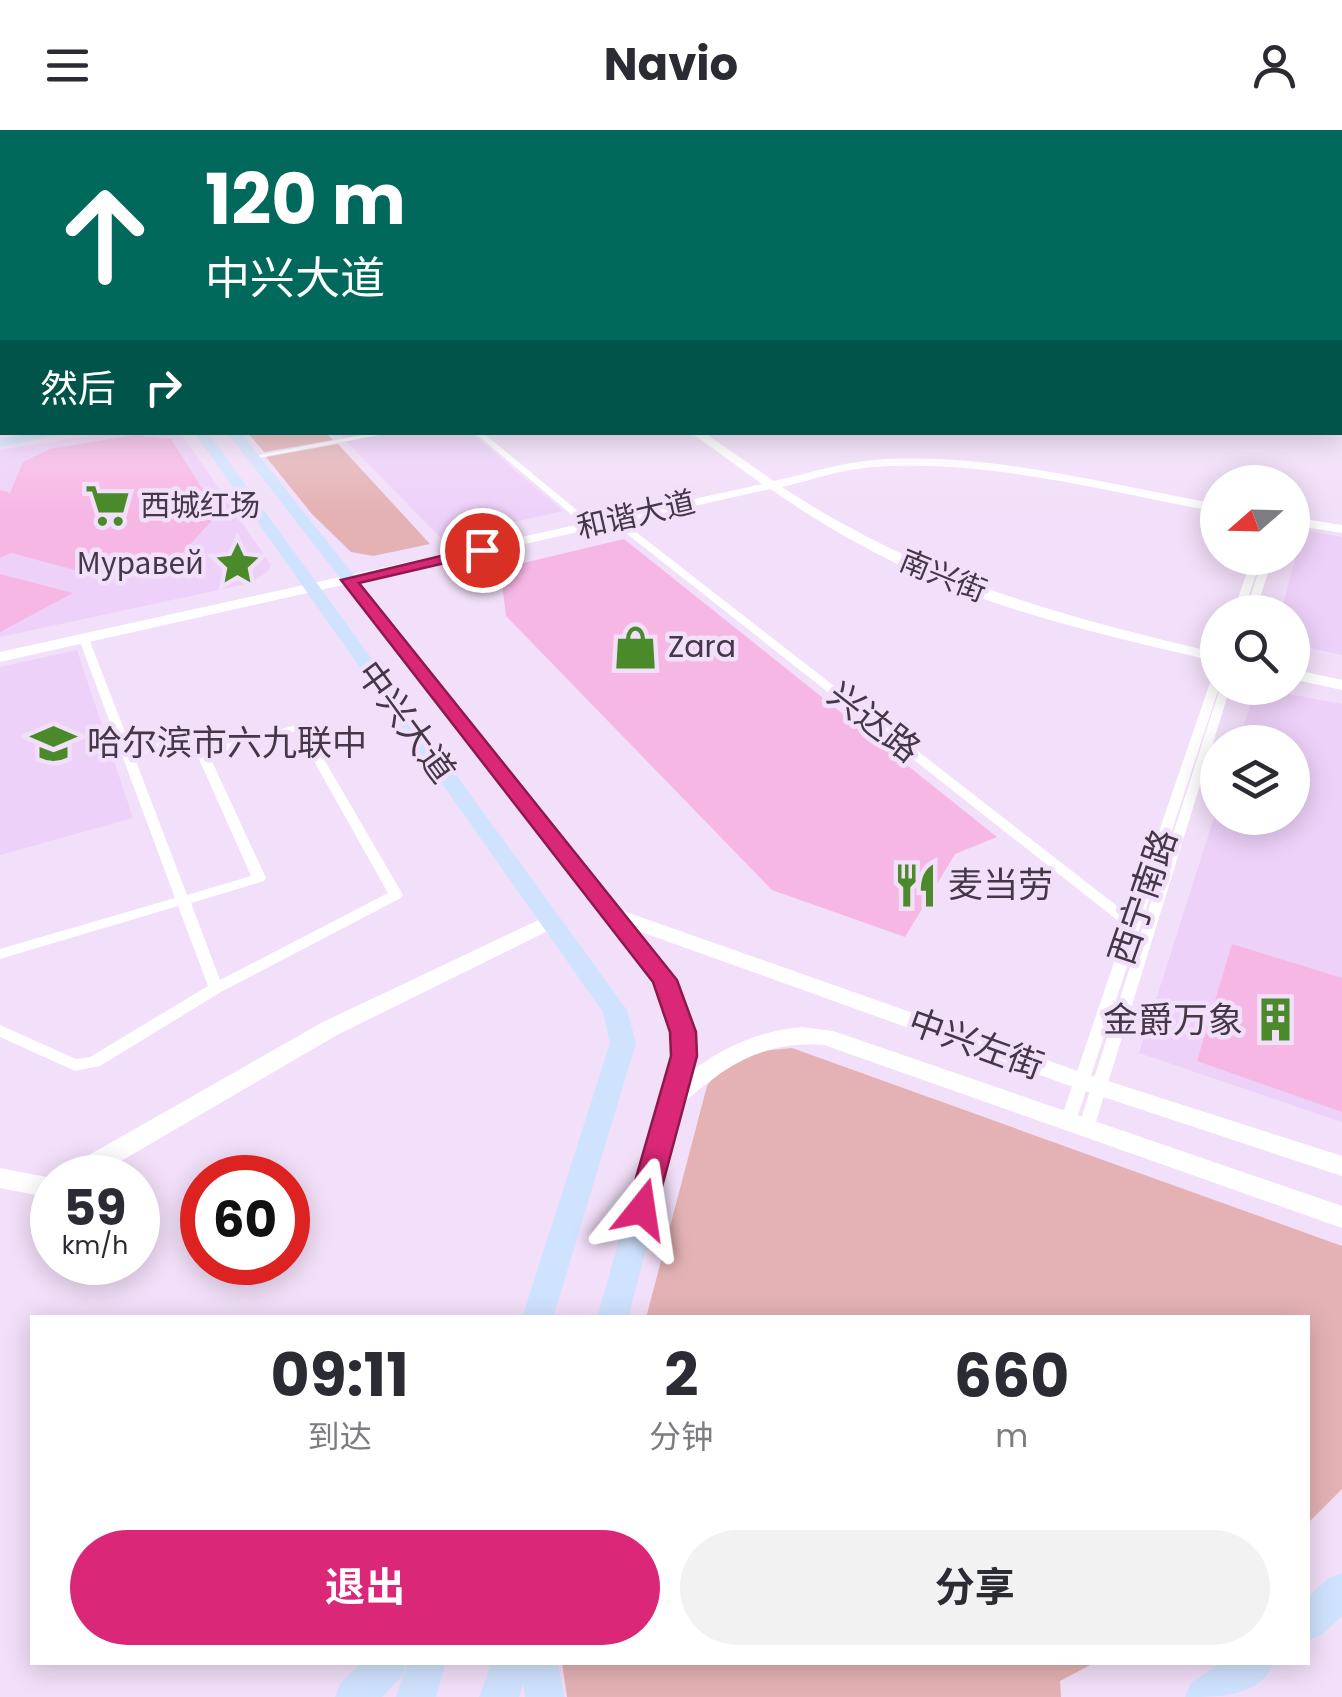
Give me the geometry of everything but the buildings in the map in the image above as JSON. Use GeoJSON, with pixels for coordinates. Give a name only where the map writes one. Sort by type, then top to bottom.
{"type":"FeatureCollection","features":[{"type":"Feature","properties":{"kind":"main road"},"geometry":{"type":"LineString","coordinates":[[0,443],[47,435]]}},
{"type":"Feature","properties":{"kind":"main road","name":"中兴大道"},"geometry":{"type":"LineString","coordinates":[[202,435],[614,1010],[623,1044],[538,1315]]}},
{"type":"Feature","properties":{"kind":"main road","name":"中兴大道"},"geometry":{"type":"LineString","coordinates":[[235,435],[664,980],[683,1032],[684,1056],[613,1315]]}},
{"type":"Feature","properties":{"kind":"main road","name":"南兴街"},"geometry":{"type":"LineString","coordinates":[[700,435],[881,539],[960,576],[1065,612],[1200,644]]}},
{"type":"Feature","properties":{"kind":"main road","name":"南兴街"},"geometry":{"type":"LineString","coordinates":[[714,435],[882,551],[949,582],[1059,619],[1200,654]]}},
{"type":"Feature","properties":{"kind":"main road","name":"和谐大道"},"geometry":{"type":"LineString","coordinates":[[345,576],[616,520],[860,459],[936,456],[1200,502]]}},
{"type":"Feature","properties":{"kind":"main road","name":"和谐大道"},"geometry":{"type":"LineString","coordinates":[[0,657],[581,518],[775,480]]}},
{"type":"Feature","properties":{"kind":"main road"},"geometry":{"type":"LineString","coordinates":[[1310,521],[1342,526]]}},
{"type":"Feature","properties":{"kind":"main road","name":"和谐大道"},"geometry":{"type":"LineString","coordinates":[[0,647],[306,585]]}},
{"type":"Feature","properties":{"kind":"main road"},"geometry":{"type":"LineString","coordinates":[[1310,668],[1342,674]]}},
{"type":"Feature","properties":{"kind":"main road"},"geometry":{"type":"LineString","coordinates":[[1310,678],[1342,685]]}},
{"type":"Feature","properties":{"kind":"main road","name":"中兴左街"},"geometry":{"type":"LineString","coordinates":[[612,914],[1090,1084],[1342,1166]]}},
{"type":"Feature","properties":{"kind":"main road"},"geometry":{"type":"LineString","coordinates":[[110,1155],[329,1029],[551,921]]}},
{"type":"Feature","properties":{"kind":"main road","name":"中兴左街"},"geometry":{"type":"LineString","coordinates":[[672,1100],[736,1050],[766,1040],[805,1034],[825,1036],[1342,1217]]}},
{"type":"Feature","properties":{"kind":"main road"},"geometry":{"type":"LineString","coordinates":[[0,1178],[30,1184]]}},
{"type":"Feature","properties":{"kind":"main road"},"geometry":{"type":"LineString","coordinates":[[1310,1620],[1342,1591]]}},
{"type":"Feature","properties":{"kind":"main road"},"geometry":{"type":"LineString","coordinates":[[355,1697],[385,1665]]}},
{"type":"Feature","properties":{"kind":"main road"},"geometry":{"type":"LineString","coordinates":[[416,1697],[426,1665]]}},
{"type":"Feature","properties":{"kind":"main road"},"geometry":{"type":"LineString","coordinates":[[499,1697],[510,1665]]}},
{"type":"Feature","properties":{"kind":"main road"},"geometry":{"type":"LineString","coordinates":[[539,1665],[545,1697]]}},
{"type":"Feature","properties":{"kind":"main road"},"geometry":{"type":"LineString","coordinates":[[1204,1697],[1252,1665]]}},
{"type":"Feature","properties":{"kind":"street"},"geometry":{"type":"LineString","coordinates":[[253,457],[375,435]]}},
{"type":"Feature","properties":{"kind":"street"},"geometry":{"type":"LineString","coordinates":[[482,435],[581,518]]}},
{"type":"Feature","properties":{"kind":"street","name":"兴达路"},"geometry":{"type":"LineString","coordinates":[[616,520],[1133,925]]}},
{"type":"Feature","properties":{"kind":"street"},"geometry":{"type":"LineString","coordinates":[[84,639],[216,988]]}},
{"type":"Feature","properties":{"kind":"street","name":"西宁南路"},"geometry":{"type":"LineString","coordinates":[[1090,1084],[1133,925],[1208,705]]}},
{"type":"Feature","properties":{"kind":"street","name":"西宁南路"},"geometry":{"type":"LineString","coordinates":[[1077,1124],[1219,705]]}},
{"type":"Feature","properties":{"kind":"street"},"geometry":{"type":"LineString","coordinates":[[0,1031],[75,1065],[94,1062],[216,988],[396,896],[300,727],[202,753]]}},
{"type":"Feature","properties":{"kind":"street"},"geometry":{"type":"LineString","coordinates":[[0,954],[258,878],[195,737],[128,754]]}},
{"type":"Feature","properties":{"kind":"shaded area","name":"西城红场"},"geometry":{"type":"Polygon","coordinates":[[[95,435],[183,436],[271,565],[251,583],[0,637],[0,450],[95,435]]]}},
{"type":"Feature","properties":{"kind":"shaded area"},"geometry":{"type":"Polygon","coordinates":[[[250,435],[328,435],[333,440],[264,452],[250,435]]]}},
{"type":"Feature","properties":{"kind":"shaded area"},"geometry":{"type":"Polygon","coordinates":[[[340,435],[473,435],[563,511],[441,538],[340,435]]]}},
{"type":"Feature","properties":{"kind":"shaded area"},"geometry":{"type":"Polygon","coordinates":[[[338,444],[430,544],[373,556],[351,552],[312,514],[266,457],[338,444]]]}},
{"type":"Feature","properties":{"kind":"shaded area"},"geometry":{"type":"Polygon","coordinates":[[[1310,531],[1342,537],[1342,655],[1310,648],[1310,595],[1286,595],[1291,575],[1310,575],[1310,531]]]}},
{"type":"Feature","properties":{"kind":"shaded area","name":"哈尔滨市六九联中"},"geometry":{"type":"Polygon","coordinates":[[[77,650],[133,818],[0,855],[0,667],[77,650]]]}},
{"type":"Feature","properties":{"kind":"shaded area","name":"金爵万象"},"geometry":{"type":"Polygon","coordinates":[[[1310,698],[1342,704],[1342,1122],[1139,1053],[1208,835],[1310,835],[1310,725],[1244,725],[1250,705],[1310,705],[1310,698]]]}},
{"type":"Feature","properties":{"kind":"shaded area"},"geometry":{"type":"Polygon","coordinates":[[[792,1048],[1342,1246],[1342,1489],[1310,1521],[1310,1315],[647,1315],[707,1086],[735,1062],[767,1051],[792,1048]]]}},
{"type":"Feature","properties":{"kind":"shaded area"},"geometry":{"type":"Polygon","coordinates":[[[562,1665],[1090,1665],[1060,1681],[1061,1697],[567,1697],[562,1665]]]}},
{"type":"Feature","properties":{"kind":"place","name":"西城红场"},"geometry":{"type":"Point","coordinates":[107,506]}},
{"type":"Feature","properties":{"kind":"place","name":"Муравей"},"geometry":{"type":"Point","coordinates":[237,564]}},
{"type":"Feature","properties":{"kind":"place","name":"Zara"},"geometry":{"type":"Point","coordinates":[635,647]}},
{"type":"Feature","properties":{"kind":"place","name":"哈尔滨市六九联中"},"geometry":{"type":"Point","coordinates":[54,743]}},
{"type":"Feature","properties":{"kind":"place","name":"麦当劳"},"geometry":{"type":"Point","coordinates":[915,885]}},
{"type":"Feature","properties":{"kind":"place","name":"金爵万象"},"geometry":{"type":"Point","coordinates":[1276,1020]}},
{"type":"Feature","properties":{"kind":"route"},"geometry":{"type":"LineString","coordinates":[[482,550],[349,580],[664,980],[683,1032],[684,1056],[642,1209]]}}]}
